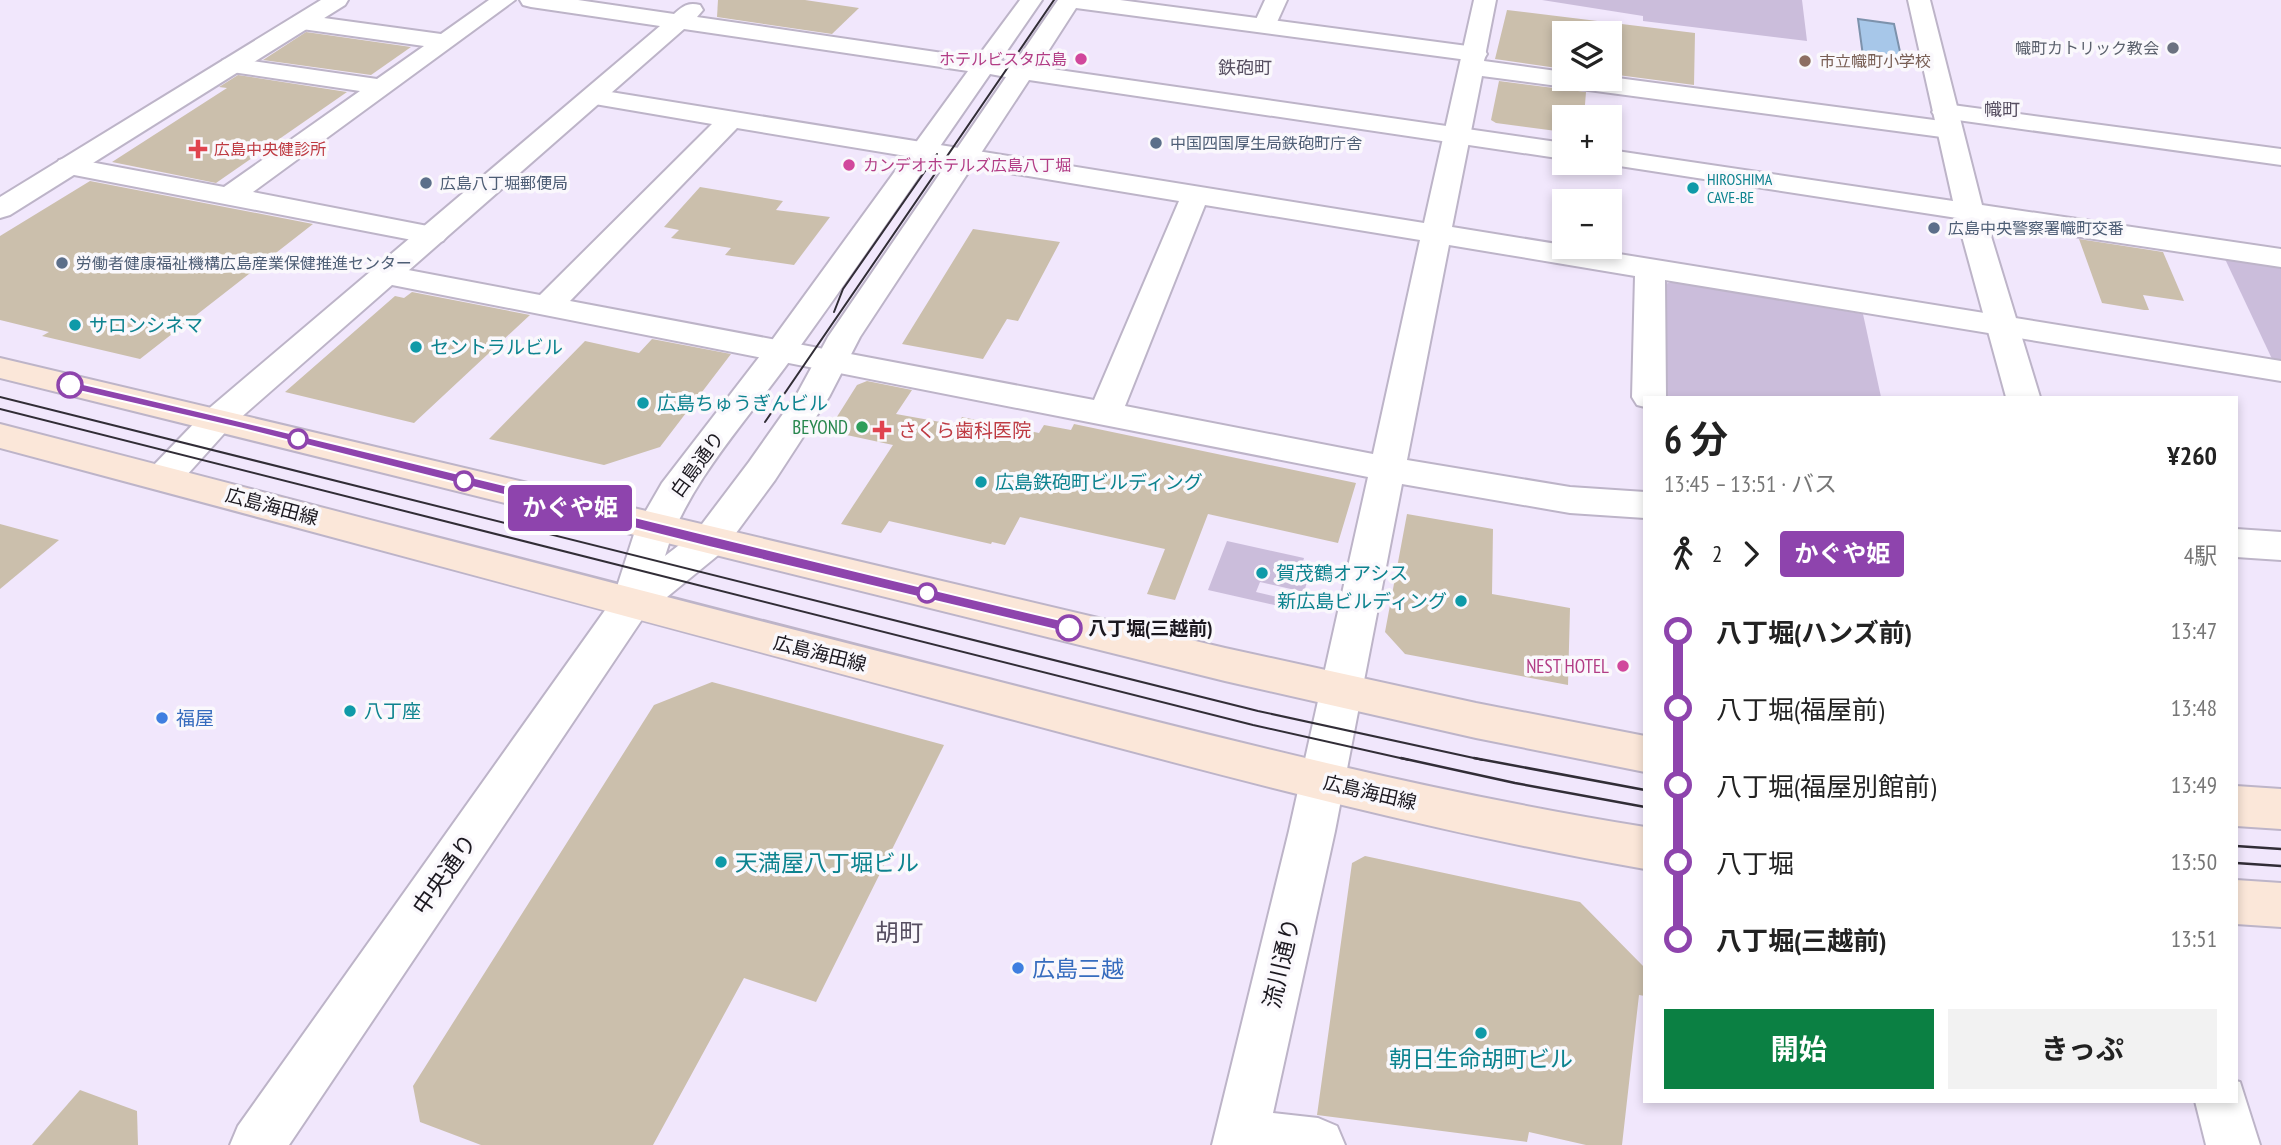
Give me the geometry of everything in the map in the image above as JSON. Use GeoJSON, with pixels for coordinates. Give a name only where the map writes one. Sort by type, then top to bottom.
{"type":"FeatureCollection","features":[{"type":"Feature","properties":{"kind":"main road"},"geometry":{"type":"LineString","coordinates":[[0,368],[218,419],[709,542],[1341,693],[1497,727],[1643,754]]}},
{"type":"Feature","properties":{"kind":"main road","name":"広島海田線"},"geometry":{"type":"LineString","coordinates":[[0,436],[164,477],[631,604],[1323,781],[1540,830],[1643,848]]}},
{"type":"Feature","properties":{"kind":"main road"},"geometry":{"type":"LineString","coordinates":[[2238,806],[2281,809]]}},
{"type":"Feature","properties":{"kind":"main road"},"geometry":{"type":"LineString","coordinates":[[2238,902],[2281,905]]}},
{"type":"Feature","properties":{"kind":"street"},"geometry":{"type":"LineString","coordinates":[[0,209],[337,0]]}},
{"type":"Feature","properties":{"kind":"street"},"geometry":{"type":"LineString","coordinates":[[228,197],[504,0]]}},
{"type":"Feature","properties":{"kind":"street"},"geometry":{"type":"LineString","coordinates":[[530,0],[1552,149]]}},
{"type":"Feature","properties":{"kind":"street"},"geometry":{"type":"LineString","coordinates":[[164,477],[218,419],[704,0]]}},
{"type":"Feature","properties":{"kind":"street","name":"白島通り"},"geometry":{"type":"LineString","coordinates":[[631,604],[655,528],[690,470],[781,351],[1031,0]]}},
{"type":"Feature","properties":{"kind":"street"},"geometry":{"type":"LineString","coordinates":[[631,604],[709,542],[812,397],[844,337],[1069,0],[1265,26],[1473,60],[1552,76]]}},
{"type":"Feature","properties":{"kind":"street"},"geometry":{"type":"LineString","coordinates":[[1265,26],[1276,0]]}},
{"type":"Feature","properties":{"kind":"street","name":"流川通り"},"geometry":{"type":"LineString","coordinates":[[1240,1141],[1323,781],[1485,0]]}},
{"type":"Feature","properties":{"kind":"street"},"geometry":{"type":"LineString","coordinates":[[1919,0],[1970,212],[2023,396]]}},
{"type":"Feature","properties":{"kind":"street"},"geometry":{"type":"LineString","coordinates":[[302,22],[445,42]]}},
{"type":"Feature","properties":{"kind":"street"},"geometry":{"type":"LineString","coordinates":[[232,65],[381,87]]}},
{"type":"Feature","properties":{"kind":"street"},"geometry":{"type":"LineString","coordinates":[[1622,85],[2281,157]]}},
{"type":"Feature","properties":{"kind":"street"},"geometry":{"type":"LineString","coordinates":[[592,97],[2281,371]]}},
{"type":"Feature","properties":{"kind":"street"},"geometry":{"type":"LineString","coordinates":[[546,307],[732,120]]}},
{"type":"Feature","properties":{"kind":"street"},"geometry":{"type":"LineString","coordinates":[[1622,160],[2281,258]]}},
{"type":"Feature","properties":{"kind":"street"},"geometry":{"type":"LineString","coordinates":[[68,166],[433,235]]}},
{"type":"Feature","properties":{"kind":"street"},"geometry":{"type":"LineString","coordinates":[[1105,414],[1195,195]]}},
{"type":"Feature","properties":{"kind":"street"},"geometry":{"type":"LineString","coordinates":[[1649,396],[1650,269]]}},
{"type":"Feature","properties":{"kind":"street"},"geometry":{"type":"LineString","coordinates":[[387,275],[1389,469],[1570,500],[1643,505]]}},
{"type":"Feature","properties":{"kind":"street"},"geometry":{"type":"LineString","coordinates":[[2238,543],[2281,546]]}},
{"type":"Feature","properties":{"kind":"street","name":"中央通り"},"geometry":{"type":"LineString","coordinates":[[257,1145],[631,604]]}},
{"type":"Feature","properties":{"kind":"street"},"geometry":{"type":"LineString","coordinates":[[2222,1103],[2233,1145]]}},
{"type":"Feature","properties":{"kind":"street"},"geometry":{"type":"LineString","coordinates":[[1240,1141],[1318,1145]]}},
{"type":"Feature","properties":{"kind":"shaded area"},"geometry":{"type":"Polygon","coordinates":[[[1542,0],[1802,0],[1807,41],[1643,21],[1643,16],[1542,0]]]}},
{"type":"Feature","properties":{"kind":"shaded area"},"geometry":{"type":"Polygon","coordinates":[[[2225,259],[2281,267],[2281,362],[2273,361],[2225,259]]]}},
{"type":"Feature","properties":{"kind":"shaded area"},"geometry":{"type":"Polygon","coordinates":[[[1674,282],[1863,314],[1881,396],[1662,396],[1663,284],[1674,282]]]}},
{"type":"Feature","properties":{"kind":"shaded area"},"geometry":{"type":"Polygon","coordinates":[[[1227,541],[1304,558],[1302,565],[1317,569],[1313,580],[1308,579],[1304,592],[1260,582],[1256,592],[1281,598],[1279,606],[1208,590],[1227,541]]]}},
{"type":"Feature","properties":{"kind":"water"},"geometry":{"type":"Polygon","coordinates":[[[1858,19],[1894,24],[1902,61],[1863,56],[1858,19]]]}},
{"type":"Feature","properties":{"kind":"building"},"geometry":{"type":"Polygon","coordinates":[[[718,0],[805,0],[859,8],[832,34],[717,17],[718,0]]]}},
{"type":"Feature","properties":{"kind":"building"},"geometry":{"type":"Polygon","coordinates":[[[1507,10],[1597,21],[1552,21],[1552,67],[1495,59],[1507,10]]]}},
{"type":"Feature","properties":{"kind":"building"},"geometry":{"type":"Polygon","coordinates":[[[1622,24],[1695,33],[1694,85],[1622,76],[1622,24]]]}},
{"type":"Feature","properties":{"kind":"building"},"geometry":{"type":"Polygon","coordinates":[[[306,32],[411,47],[371,75],[263,60],[306,32]]]}},
{"type":"Feature","properties":{"kind":"building"},"geometry":{"type":"Polygon","coordinates":[[[238,75],[347,92],[216,183],[112,162],[227,88],[219,87],[238,75]]]}},
{"type":"Feature","properties":{"kind":"building"},"geometry":{"type":"Polygon","coordinates":[[[1499,81],[1552,88],[1552,91],[1586,92],[1585,105],[1552,105],[1552,130],[1496,123],[1491,120],[1499,81]]]}},
{"type":"Feature","properties":{"kind":"building"},"geometry":{"type":"Polygon","coordinates":[[[90,181],[313,224],[140,359],[42,336],[49,332],[0,320],[0,236],[90,181]]]}},
{"type":"Feature","properties":{"kind":"building"},"geometry":{"type":"Polygon","coordinates":[[[700,187],[783,201],[776,210],[830,217],[794,265],[725,255],[731,248],[671,238],[679,230],[664,227],[700,187]]]}},
{"type":"Feature","properties":{"kind":"building"},"geometry":{"type":"Polygon","coordinates":[[[973,229],[1060,242],[1018,321],[1007,319],[983,359],[902,344],[973,229]]]}},
{"type":"Feature","properties":{"kind":"building"},"geometry":{"type":"Polygon","coordinates":[[[2079,239],[2163,252],[2184,301],[2143,295],[2149,310],[2102,303],[2079,239]]]}},
{"type":"Feature","properties":{"kind":"building","name":"セントラルビル"},"geometry":{"type":"Polygon","coordinates":[[[412,292],[530,315],[414,423],[285,392],[395,296],[404,298],[412,292]]]}},
{"type":"Feature","properties":{"kind":"building","name":"広島ちゅうぎんビル"},"geometry":{"type":"Polygon","coordinates":[[[652,339],[731,354],[660,447],[604,465],[489,439],[585,341],[639,353],[652,339]]]}},
{"type":"Feature","properties":{"kind":"building"},"geometry":{"type":"Polygon","coordinates":[[[867,381],[912,390],[896,414],[957,425],[962,417],[1039,433],[1044,425],[1071,430],[1074,424],[1356,483],[1338,543],[1208,514],[1175,600],[1147,594],[1165,549],[1020,517],[1005,545],[889,521],[881,533],[841,524],[893,445],[828,431],[857,385],[867,381]]]}},
{"type":"Feature","properties":{"kind":"building","name":"新広島ビルディング"},"geometry":{"type":"Polygon","coordinates":[[[1407,514],[1493,529],[1492,594],[1570,608],[1568,685],[1405,654],[1385,632],[1407,514]]]}},
{"type":"Feature","properties":{"kind":"building"},"geometry":{"type":"Polygon","coordinates":[[[0,524],[59,540],[0,589],[0,524]]]}},
{"type":"Feature","properties":{"kind":"building","name":"天満屋八丁堀ビル"},"geometry":{"type":"Polygon","coordinates":[[[712,682],[944,745],[816,1002],[744,978],[653,1145],[481,1145],[420,1122],[413,1086],[654,705],[712,682]]]}},
{"type":"Feature","properties":{"kind":"building","name":"朝日生命胡町ビル"},"geometry":{"type":"Polygon","coordinates":[[[1365,856],[1580,902],[1643,966],[1643,996],[1639,995],[1622,1145],[1586,1145],[1529,1132],[1527,1142],[1317,1115],[1352,863],[1365,856]]]}},
{"type":"Feature","properties":{"kind":"building"},"geometry":{"type":"Polygon","coordinates":[[[80,1090],[137,1111],[138,1145],[32,1145],[80,1090]]]}},
{"type":"Feature","properties":{"kind":"tram line"},"geometry":{"type":"LineString","coordinates":[[765,422],[1054,0]]}},
{"type":"Feature","properties":{"kind":"tram line"},"geometry":{"type":"LineString","coordinates":[[834,312],[843,289],[937,154]]}},
{"type":"Feature","properties":{"kind":"tram line"},"geometry":{"type":"LineString","coordinates":[[0,397],[1258,711],[1483,760]]}},
{"type":"Feature","properties":{"kind":"tram line"},"geometry":{"type":"LineString","coordinates":[[0,409],[1253,725],[1409,760]]}},
{"type":"Feature","properties":{"kind":"tram line"},"geometry":{"type":"LineString","coordinates":[[1401,758],[1643,807]]}},
{"type":"Feature","properties":{"kind":"tram line"},"geometry":{"type":"LineString","coordinates":[[1474,758],[1643,790]]}},
{"type":"Feature","properties":{"kind":"tram line"},"geometry":{"type":"LineString","coordinates":[[2238,846],[2281,849]]}},
{"type":"Feature","properties":{"kind":"tram line"},"geometry":{"type":"LineString","coordinates":[[2238,863],[2281,866]]}},
{"type":"Feature","properties":{"kind":"bus line","name":"かぐや姫"},"geometry":{"type":"LineString","coordinates":[[70,385],[1069,628]]}},
{"type":"Feature","properties":{"kind":"place","name":"幟町カトリック教会"},"geometry":{"type":"Point","coordinates":[2173,48]}},
{"type":"Feature","properties":{"kind":"place","name":"ホテルビスタ広島"},"geometry":{"type":"Point","coordinates":[1081,59]}},
{"type":"Feature","properties":{"kind":"place","name":"市立幟町小学校"},"geometry":{"type":"Point","coordinates":[1805,61]}},
{"type":"Feature","properties":{"kind":"place","name":"中国四国厚生局鉄砲町庁舎"},"geometry":{"type":"Point","coordinates":[1156,143]}},
{"type":"Feature","properties":{"kind":"place","name":"広島中央健診所"},"geometry":{"type":"Point","coordinates":[198,149]}},
{"type":"Feature","properties":{"kind":"place","name":"カンデオホテルズ広島八丁堀"},"geometry":{"type":"Point","coordinates":[849,165]}},
{"type":"Feature","properties":{"kind":"place","name":"広島八丁堀郵便局"},"geometry":{"type":"Point","coordinates":[426,183]}},
{"type":"Feature","properties":{"kind":"place","name":"HIROSHIMA CAVE-BE"},"geometry":{"type":"Point","coordinates":[1693,188]}},
{"type":"Feature","properties":{"kind":"place","name":"広島中央警察署幟町交番"},"geometry":{"type":"Point","coordinates":[1934,228]}},
{"type":"Feature","properties":{"kind":"place","name":"労働者健康福祉機構広島産業保健推進センター"},"geometry":{"type":"Point","coordinates":[62,263]}},
{"type":"Feature","properties":{"kind":"place","name":"サロンシネマ"},"geometry":{"type":"Point","coordinates":[75,325]}},
{"type":"Feature","properties":{"kind":"place","name":"セントラルビル"},"geometry":{"type":"Point","coordinates":[416,347]}},
{"type":"Feature","properties":{"kind":"place","name":"広島ちゅうぎんビル"},"geometry":{"type":"Point","coordinates":[643,403]}},
{"type":"Feature","properties":{"kind":"place","name":"BEYOND"},"geometry":{"type":"Point","coordinates":[862,427]}},
{"type":"Feature","properties":{"kind":"place","name":"さくら歯科医院"},"geometry":{"type":"Point","coordinates":[882,430]}},
{"type":"Feature","properties":{"kind":"place","name":"広島鉄砲町ビルディング"},"geometry":{"type":"Point","coordinates":[981,482]}},
{"type":"Feature","properties":{"kind":"place","name":"賀茂鶴オアシス"},"geometry":{"type":"Point","coordinates":[1262,573]}},
{"type":"Feature","properties":{"kind":"place","name":"新広島ビルディング"},"geometry":{"type":"Point","coordinates":[1461,601]}},
{"type":"Feature","properties":{"kind":"place","name":"八丁堀(三越前)"},"geometry":{"type":"Point","coordinates":[1069,628]}},
{"type":"Feature","properties":{"kind":"place","name":"NEST HOTEL"},"geometry":{"type":"Point","coordinates":[1623,666]}},
{"type":"Feature","properties":{"kind":"place","name":"八丁座"},"geometry":{"type":"Point","coordinates":[350,711]}},
{"type":"Feature","properties":{"kind":"place","name":"福屋"},"geometry":{"type":"Point","coordinates":[162,718]}},
{"type":"Feature","properties":{"kind":"place","name":"天満屋八丁堀ビル"},"geometry":{"type":"Point","coordinates":[721,862]}},
{"type":"Feature","properties":{"kind":"place","name":"広島三越"},"geometry":{"type":"Point","coordinates":[1018,968]}},
{"type":"Feature","properties":{"kind":"place","name":"朝日生命胡町ビル"},"geometry":{"type":"Point","coordinates":[1481,1033]}},
{"type":"Feature","properties":{"kind":"district","name":"鉄砲町"},"geometry":{"type":"Point","coordinates":[1245,67]}},
{"type":"Feature","properties":{"kind":"district","name":"幟町"},"geometry":{"type":"Point","coordinates":[2002,109]}},
{"type":"Feature","properties":{"kind":"district","name":"胡町"},"geometry":{"type":"Point","coordinates":[899,932]}}]}
